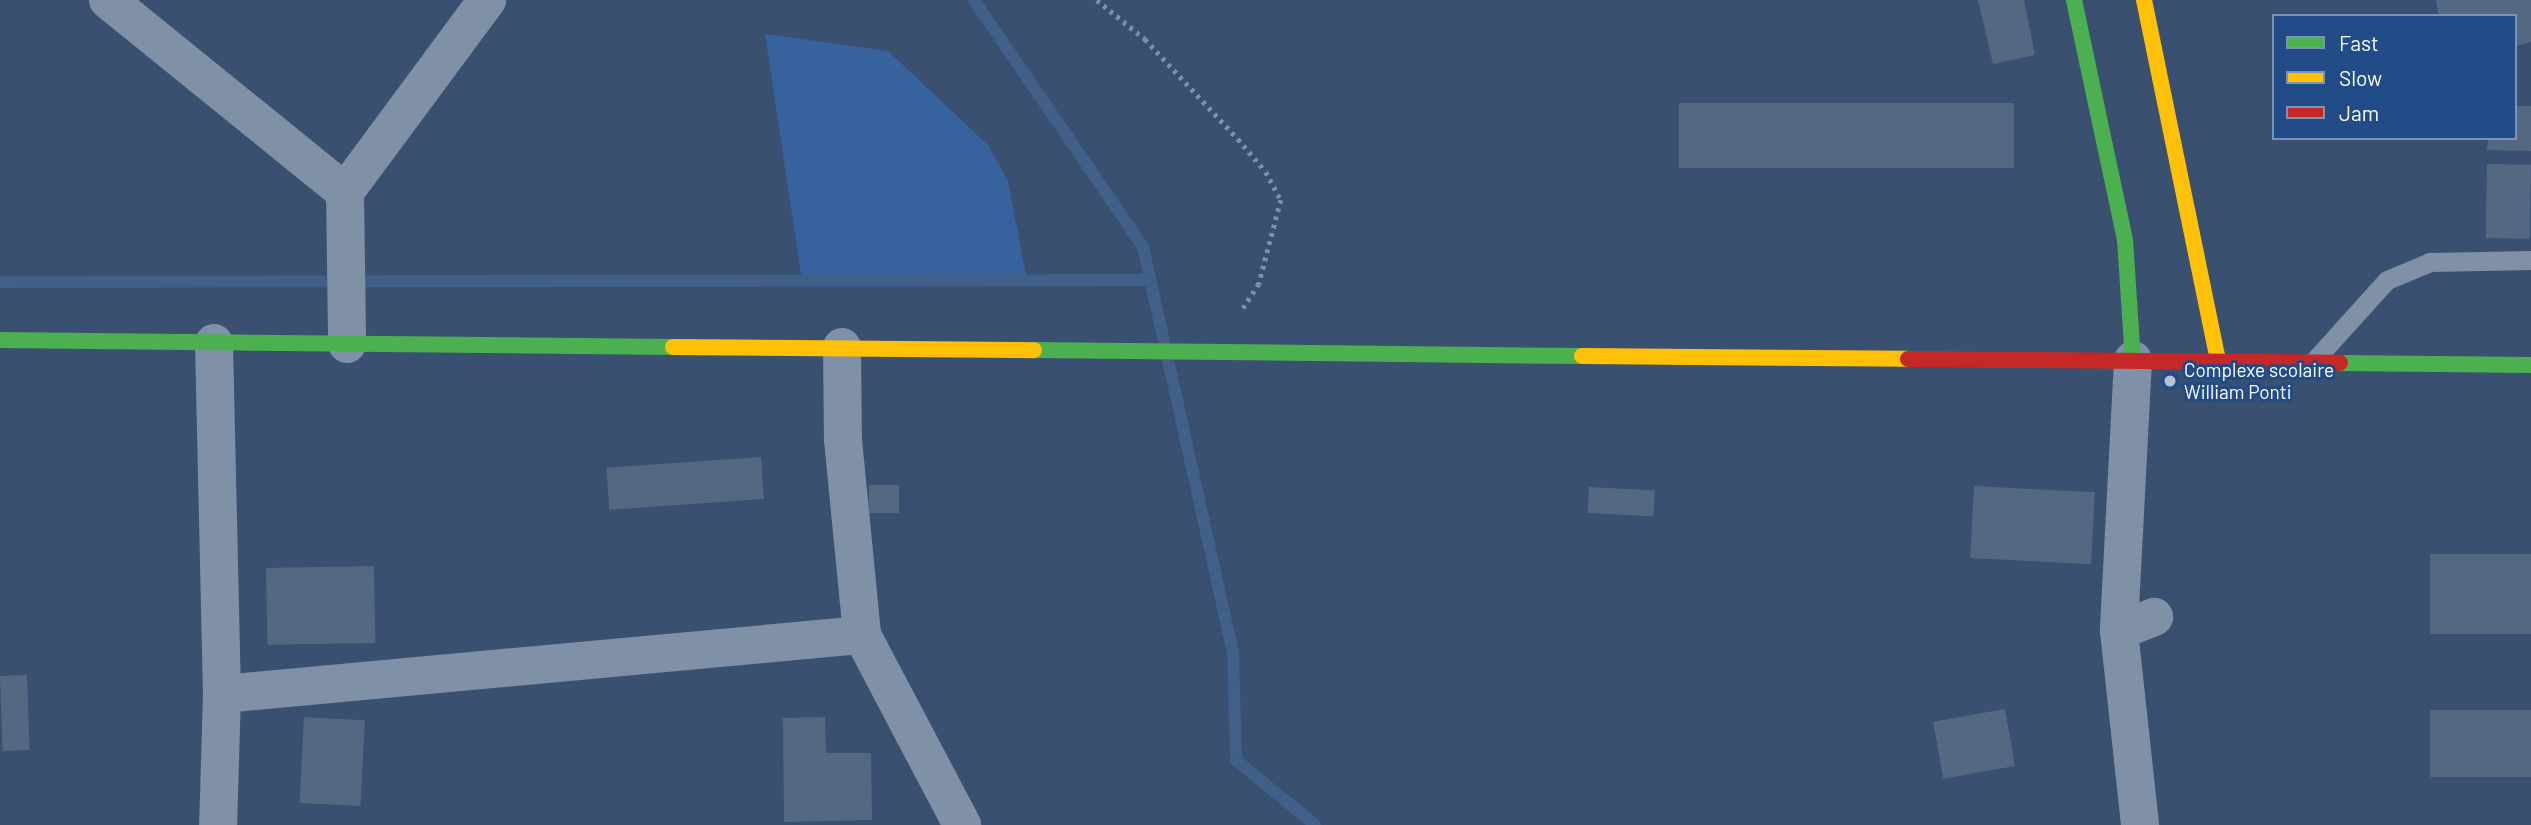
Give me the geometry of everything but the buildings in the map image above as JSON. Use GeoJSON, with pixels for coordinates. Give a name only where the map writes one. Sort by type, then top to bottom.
{"type":"FeatureCollection","features":[{"type":"Feature","properties":{"kind":"main road"},"geometry":{"type":"LineString","coordinates":[[2074,0],[2125,240],[2133,359]]}},
{"type":"Feature","properties":{"kind":"main road"},"geometry":{"type":"LineString","coordinates":[[2144,0],[2219,365]]}},
{"type":"Feature","properties":{"kind":"main road"},"geometry":{"type":"LineString","coordinates":[[0,340],[2133,359],[2219,365],[2531,365]]}},
{"type":"Feature","properties":{"kind":"street"},"geometry":{"type":"LineString","coordinates":[[108,0],[345,192]]}},
{"type":"Feature","properties":{"kind":"street"},"geometry":{"type":"LineString","coordinates":[[347,344],[345,192],[487,0]]}},
{"type":"Feature","properties":{"kind":"street"},"geometry":{"type":"LineString","coordinates":[[214,343],[222,694],[218,825]]}},
{"type":"Feature","properties":{"kind":"street"},"geometry":{"type":"LineString","coordinates":[[842,347],[842,440],[862,635],[962,825]]}},
{"type":"Feature","properties":{"kind":"street"},"geometry":{"type":"LineString","coordinates":[[2133,359],[2119,631],[2140,825]]}},
{"type":"Feature","properties":{"kind":"street"},"geometry":{"type":"LineString","coordinates":[[2119,631],[2154,617]]}},
{"type":"Feature","properties":{"kind":"street"},"geometry":{"type":"LineString","coordinates":[[222,694],[862,635]]}},
{"type":"Feature","properties":{"kind":"lane"},"geometry":{"type":"LineString","coordinates":[[2310,365],[2387,280],[2430,262],[2531,260]]}},
{"type":"Feature","properties":{"kind":"path"},"geometry":{"type":"LineString","coordinates":[[1097,0],[1145,39],[1238,139],[1266,172],[1281,200],[1259,284],[1218,349]]}},
{"type":"Feature","properties":{"kind":"shaded area"},"geometry":{"type":"Polygon","coordinates":[[[765,34],[888,51],[988,145],[1008,181],[1027,280],[802,281],[765,34]]]}},
{"type":"Feature","properties":{"kind":"waterway"},"geometry":{"type":"LineString","coordinates":[[974,0],[1143,247],[1233,652],[1236,760],[1315,825]]}},
{"type":"Feature","properties":{"kind":"waterway"},"geometry":{"type":"LineString","coordinates":[[0,282],[1147,280]]}},
{"type":"Feature","properties":{"kind":"traffic: fast"},"geometry":{"type":"LineString","coordinates":[[2074,0],[2125,240],[2133,360]]}},
{"type":"Feature","properties":{"kind":"traffic: fast"},"geometry":{"type":"LineString","coordinates":[[0,340],[673,347]]}},
{"type":"Feature","properties":{"kind":"traffic: fast"},"geometry":{"type":"LineString","coordinates":[[1034,350],[1582,356]]}},
{"type":"Feature","properties":{"kind":"traffic: fast"},"geometry":{"type":"LineString","coordinates":[[2340,363],[2531,365]]}},
{"type":"Feature","properties":{"kind":"traffic: slow"},"geometry":{"type":"LineString","coordinates":[[2144,0],[2219,365]]}},
{"type":"Feature","properties":{"kind":"traffic: slow"},"geometry":{"type":"LineString","coordinates":[[673,347],[1034,350]]}},
{"type":"Feature","properties":{"kind":"traffic: slow"},"geometry":{"type":"LineString","coordinates":[[1582,356],[1908,359]]}},
{"type":"Feature","properties":{"kind":"traffic: jam"},"geometry":{"type":"LineString","coordinates":[[1908,359],[2340,363]]}},
{"type":"Feature","properties":{"kind":"place","name":"Complexe scolaire William Ponti"},"geometry":{"type":"Point","coordinates":[2170,381]}}]}
